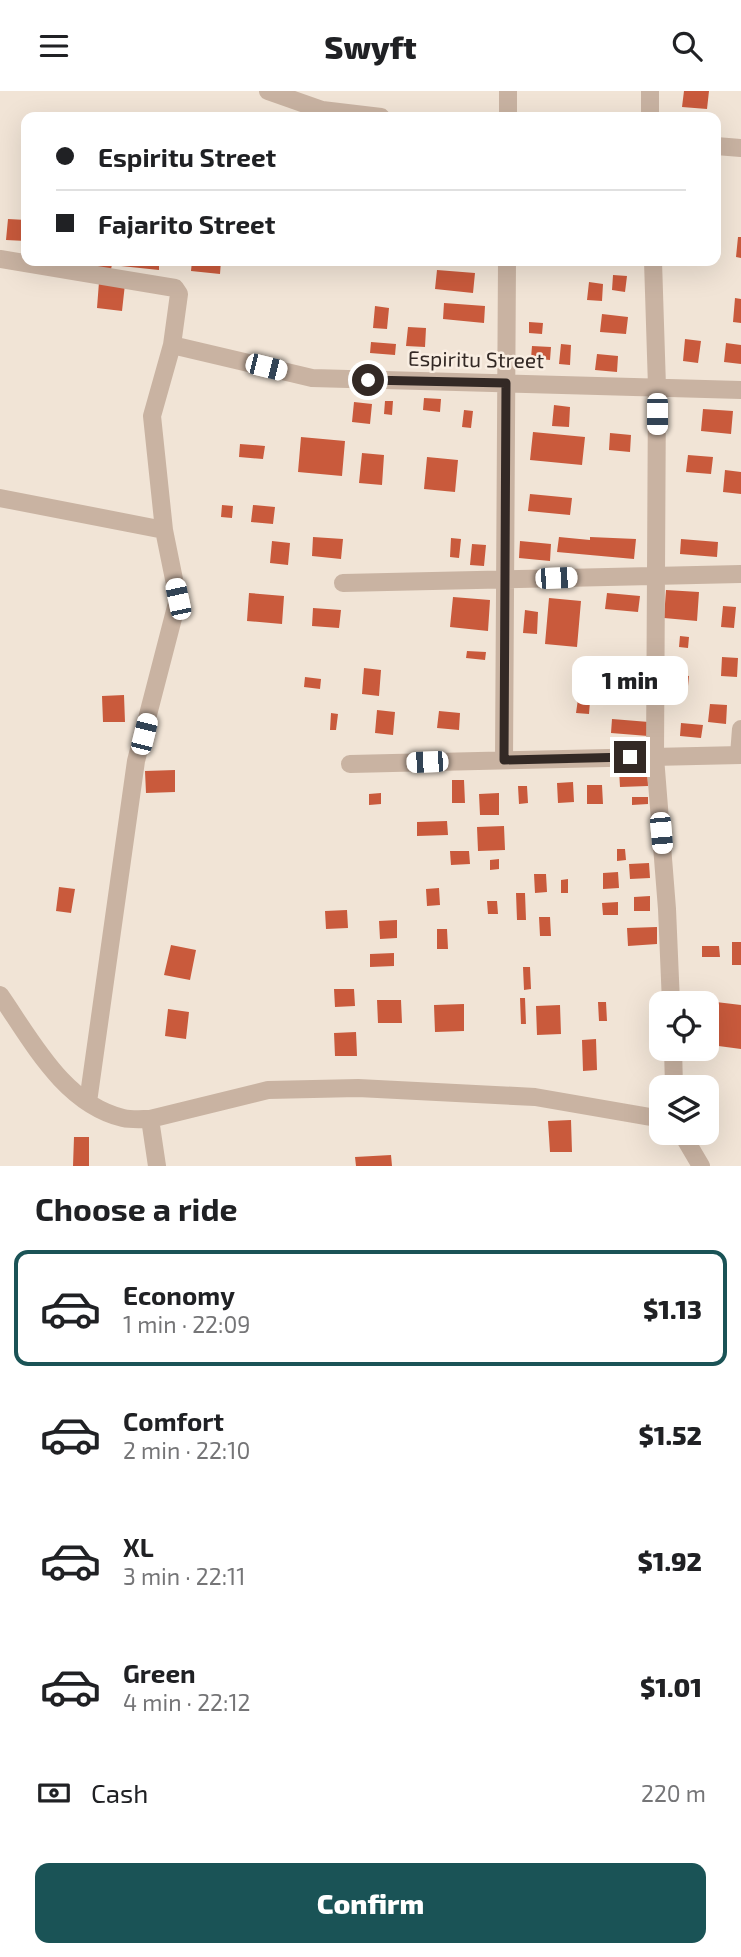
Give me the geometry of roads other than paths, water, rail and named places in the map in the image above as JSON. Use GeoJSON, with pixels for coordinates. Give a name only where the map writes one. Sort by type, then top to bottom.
{"type":"FeatureCollection","features":[{"type":"Feature","properties":{"kind":"street"},"geometry":{"type":"LineString","coordinates":[[268,91],[322,110],[339,112]]}},
{"type":"Feature","properties":{"kind":"street"},"geometry":{"type":"LineString","coordinates":[[508,91],[508,112]]}},
{"type":"Feature","properties":{"kind":"street"},"geometry":{"type":"LineString","coordinates":[[650,91],[650,112]]}},
{"type":"Feature","properties":{"kind":"street"},"geometry":{"type":"LineString","coordinates":[[721,146],[741,148]]}},
{"type":"Feature","properties":{"kind":"street"},"geometry":{"type":"LineString","coordinates":[[0,259],[21,262]]}},
{"type":"Feature","properties":{"kind":"street"},"geometry":{"type":"LineString","coordinates":[[42,266],[175,288],[179,294],[172,345],[152,416],[164,530],[178,599],[136,761],[88,1102]]}},
{"type":"Feature","properties":{"kind":"street"},"geometry":{"type":"LineString","coordinates":[[504,760],[507,266]]}},
{"type":"Feature","properties":{"kind":"street"},"geometry":{"type":"LineString","coordinates":[[653,266],[657,387],[655,757],[670,991]]}},
{"type":"Feature","properties":{"kind":"street","name":"Espiritu Street"},"geometry":{"type":"LineString","coordinates":[[172,345],[312,378],[741,390]]}},
{"type":"Feature","properties":{"kind":"street"},"geometry":{"type":"LineString","coordinates":[[0,498],[164,530]]}},
{"type":"Feature","properties":{"kind":"street"},"geometry":{"type":"LineString","coordinates":[[343,583],[741,575]]}},
{"type":"Feature","properties":{"kind":"street"},"geometry":{"type":"LineString","coordinates":[[350,764],[740,755],[741,729]]}},
{"type":"Feature","properties":{"kind":"street"},"geometry":{"type":"LineString","coordinates":[[0,995],[54,1072],[88,1102],[124,1118],[150,1119],[268,1090],[358,1088],[535,1097],[649,1117]]}},
{"type":"Feature","properties":{"kind":"street"},"geometry":{"type":"LineString","coordinates":[[150,1119],[157,1166]]}},
{"type":"Feature","properties":{"kind":"street"},"geometry":{"type":"LineString","coordinates":[[689,1145],[701,1166]]}}]}
